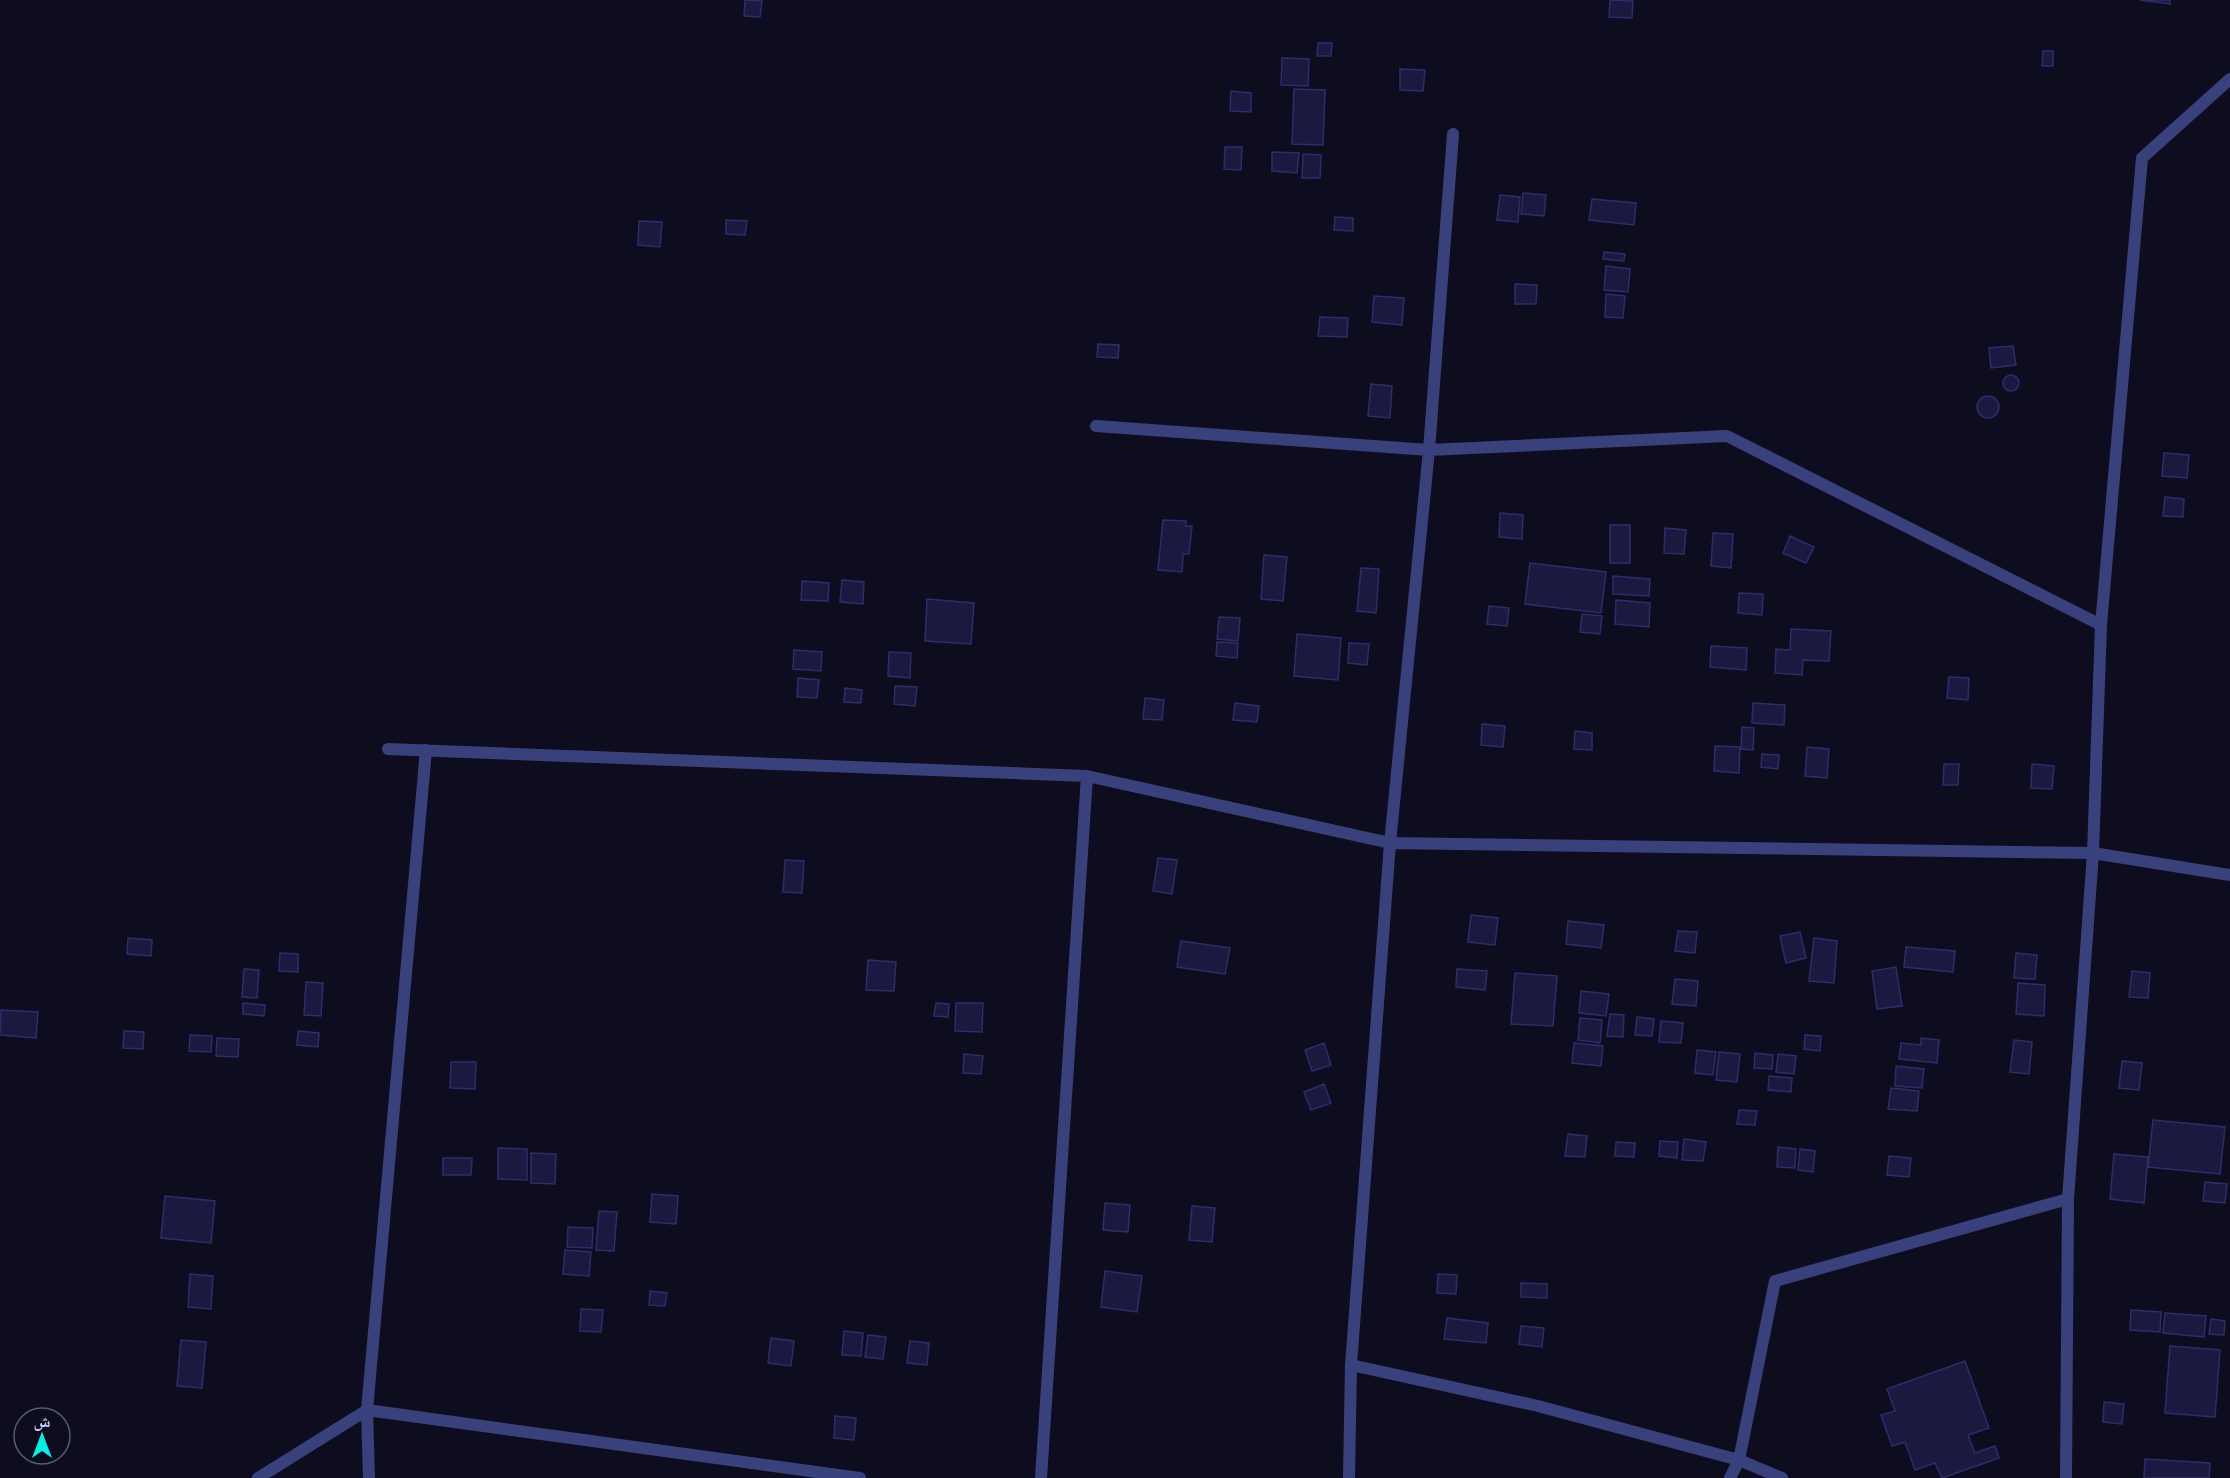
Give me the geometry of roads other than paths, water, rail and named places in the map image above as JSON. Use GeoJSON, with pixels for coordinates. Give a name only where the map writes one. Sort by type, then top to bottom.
{"type":"FeatureCollection","features":[{"type":"Feature","properties":{"kind":"street"},"geometry":{"type":"LineString","coordinates":[[2066,1478],[2068,1199],[2092,853],[2101,626],[2142,158],[2230,79]]}},
{"type":"Feature","properties":{"kind":"street"},"geometry":{"type":"LineString","coordinates":[[1349,1478],[1351,1365],[1390,843],[1429,450],[1453,135]]}},
{"type":"Feature","properties":{"kind":"street"},"geometry":{"type":"LineString","coordinates":[[1096,426],[1429,450],[1727,436],[2101,626]]}},
{"type":"Feature","properties":{"kind":"street"},"geometry":{"type":"LineString","coordinates":[[388,749],[1088,776],[1390,843],[2092,853],[2230,875]]}},
{"type":"Feature","properties":{"kind":"street"},"geometry":{"type":"LineString","coordinates":[[369,1478],[367,1410],[426,750]]}},
{"type":"Feature","properties":{"kind":"street"},"geometry":{"type":"LineString","coordinates":[[1041,1478],[1088,776]]}},
{"type":"Feature","properties":{"kind":"street"},"geometry":{"type":"LineString","coordinates":[[1730,1478],[1739,1460],[1775,1281],[2068,1199]]}},
{"type":"Feature","properties":{"kind":"street"},"geometry":{"type":"LineString","coordinates":[[1351,1365],[1538,1406],[1739,1460],[1782,1478]]}},
{"type":"Feature","properties":{"kind":"street"},"geometry":{"type":"LineString","coordinates":[[258,1478],[367,1410],[860,1478]]}}]}
